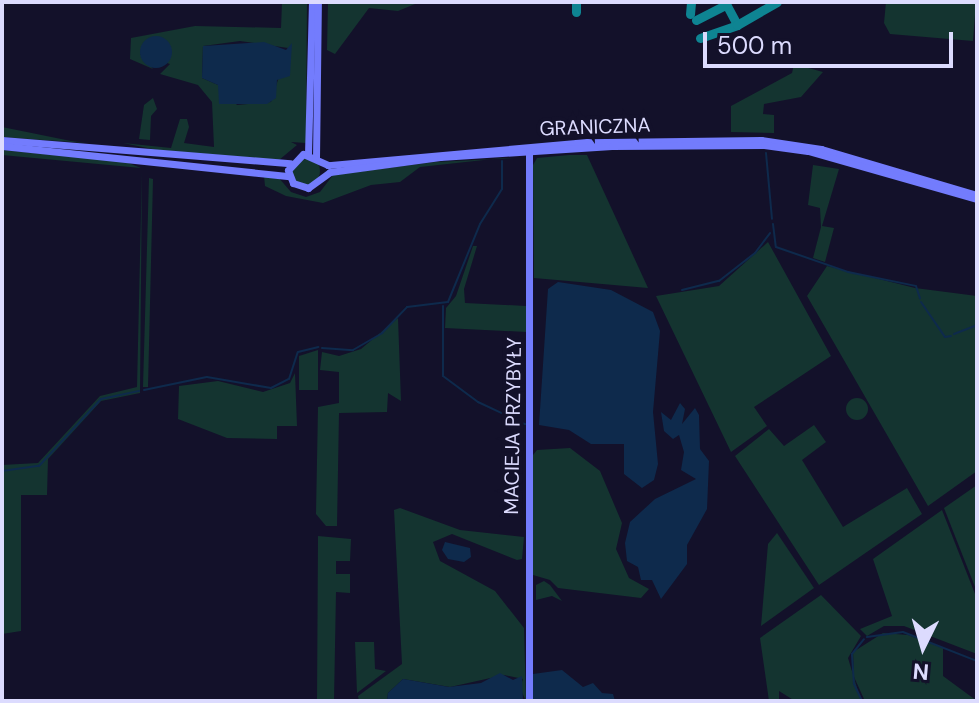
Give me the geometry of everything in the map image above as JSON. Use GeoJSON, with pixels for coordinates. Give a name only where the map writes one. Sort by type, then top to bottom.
{"type":"FeatureCollection","features":[{"type":"Feature","properties":{"kind":"main road"},"geometry":{"type":"LineString","coordinates":[[315,2],[315,158],[321,178]]}},
{"type":"Feature","properties":{"kind":"main road"},"geometry":{"type":"LineString","coordinates":[[2,140],[290,163],[315,158]]}},
{"type":"Feature","properties":{"kind":"main road","name":"GRANICZNA"},"geometry":{"type":"LineString","coordinates":[[315,158],[329,165],[587,142],[761,140],[800,144],[977,197]]}},
{"type":"Feature","properties":{"kind":"main road","name":"GRANICZNA"},"geometry":{"type":"LineString","coordinates":[[289,176],[302,188],[329,172],[366,166],[529,152],[762,145],[870,166]]}},
{"type":"Feature","properties":{"kind":"main road"},"geometry":{"type":"LineString","coordinates":[[2,146],[289,176],[290,163]]}},
{"type":"Feature","properties":{"kind":"main road","name":"MACIEJA PRZYBYŁY"},"geometry":{"type":"LineString","coordinates":[[529,152],[529,701]]}},
{"type":"Feature","properties":{"kind":"green space"},"geometry":{"type":"Polygon","coordinates":[[[282,2],[307,2],[306,143],[291,142],[297,145],[279,160],[157,150],[123,143],[171,148],[180,119],[187,119],[189,127],[184,143],[214,147],[212,102],[198,85],[160,74],[170,64],[140,54],[153,69],[130,59],[131,38],[195,26],[281,28],[282,2]],[[240,41],[203,46],[202,78],[218,85],[237,105],[271,102],[288,48],[240,41]]]}},
{"type":"Feature","properties":{"kind":"green space"},"geometry":{"type":"Polygon","coordinates":[[[328,2],[420,2],[398,11],[369,8],[335,54],[327,50],[328,2]]]}},
{"type":"Feature","properties":{"kind":"green space"},"geometry":{"type":"Polygon","coordinates":[[[886,2],[976,2],[973,41],[890,34],[884,23],[886,2]]]}},
{"type":"Feature","properties":{"kind":"green space"},"geometry":{"type":"Polygon","coordinates":[[[794,64],[823,72],[801,97],[764,104],[763,114],[774,115],[774,133],[731,132],[731,106],[792,73],[794,64]]]}},
{"type":"Feature","properties":{"kind":"green space"},"geometry":{"type":"Polygon","coordinates":[[[153,98],[157,109],[151,116],[150,140],[139,139],[144,105],[153,98]]]}},
{"type":"Feature","properties":{"kind":"green space"},"geometry":{"type":"Polygon","coordinates":[[[2,127],[71,141],[86,143],[2,137],[2,127]]]}},
{"type":"Feature","properties":{"kind":"green space"},"geometry":{"type":"Polygon","coordinates":[[[2,150],[126,162],[141,168],[2,155],[2,150]]]}},
{"type":"Feature","properties":{"kind":"green space"},"geometry":{"type":"Polygon","coordinates":[[[587,155],[648,288],[534,278],[533,165],[537,158],[587,155]]]}},
{"type":"Feature","properties":{"kind":"green space"},"geometry":{"type":"Polygon","coordinates":[[[306,157],[316,161],[320,171],[316,181],[306,185],[296,181],[292,171],[296,161],[306,157]]]}},
{"type":"Feature","properties":{"kind":"green space"},"geometry":{"type":"Polygon","coordinates":[[[491,159],[420,167],[400,182],[371,185],[323,203],[286,196],[265,186],[264,176],[228,173],[278,177],[291,192],[306,197],[320,192],[333,175],[435,162],[491,159]]]}},
{"type":"Feature","properties":{"kind":"green space"},"geometry":{"type":"Polygon","coordinates":[[[813,165],[839,169],[822,226],[834,228],[825,262],[813,258],[821,227],[820,208],[808,205],[813,165]]]}},
{"type":"Feature","properties":{"kind":"green space"},"geometry":{"type":"Polygon","coordinates":[[[142,170],[140,393],[101,401],[48,459],[47,495],[21,495],[21,631],[2,634],[2,465],[38,463],[100,396],[137,387],[142,170]]]}},
{"type":"Feature","properties":{"kind":"green space"},"geometry":{"type":"Polygon","coordinates":[[[149,178],[153,179],[148,387],[143,387],[149,178]]]}},
{"type":"Feature","properties":{"kind":"green space"},"geometry":{"type":"Polygon","coordinates":[[[768,242],[831,356],[754,407],[767,426],[731,452],[656,296],[719,286],[768,242]]]}},
{"type":"Feature","properties":{"kind":"green space"},"geometry":{"type":"Polygon","coordinates":[[[473,246],[477,246],[464,289],[465,303],[526,306],[527,332],[445,328],[446,308],[456,296],[473,246]]]}},
{"type":"Feature","properties":{"kind":"green space"},"geometry":{"type":"Polygon","coordinates":[[[827,266],[915,288],[977,296],[977,471],[928,506],[807,296],[827,266]]]}},
{"type":"Feature","properties":{"kind":"green space"},"geometry":{"type":"Polygon","coordinates":[[[398,318],[401,401],[388,393],[387,412],[339,413],[337,526],[326,526],[316,514],[318,407],[339,403],[339,372],[320,370],[322,352],[339,356],[361,349],[398,318]]]}},
{"type":"Feature","properties":{"kind":"green space"},"geometry":{"type":"Polygon","coordinates":[[[318,350],[318,390],[299,390],[299,356],[318,350]]]}},
{"type":"Feature","properties":{"kind":"green space"},"geometry":{"type":"Polygon","coordinates":[[[295,373],[297,426],[277,426],[277,439],[227,438],[178,419],[179,386],[218,381],[263,392],[290,383],[295,373]]]}},
{"type":"Feature","properties":{"kind":"green space"},"geometry":{"type":"Polygon","coordinates":[[[857,398],[868,409],[857,420],[846,409],[857,398]]]}},
{"type":"Feature","properties":{"kind":"green space"},"geometry":{"type":"Polygon","coordinates":[[[814,425],[826,442],[802,460],[843,527],[907,488],[922,514],[819,585],[735,456],[769,429],[784,446],[814,425]]]}},
{"type":"Feature","properties":{"kind":"green space"},"geometry":{"type":"Polygon","coordinates":[[[570,448],[600,471],[622,523],[616,549],[629,578],[649,589],[641,598],[558,588],[550,580],[533,575],[533,455],[537,450],[570,448]]]}},
{"type":"Feature","properties":{"kind":"green space"},"geometry":{"type":"Polygon","coordinates":[[[977,485],[977,592],[944,508],[977,485]]]}},
{"type":"Feature","properties":{"kind":"green space"},"geometry":{"type":"Polygon","coordinates":[[[400,508],[460,530],[524,537],[522,559],[517,560],[452,534],[433,542],[440,561],[495,591],[524,628],[526,701],[520,688],[523,679],[504,675],[450,687],[403,679],[388,693],[387,701],[359,701],[358,696],[402,664],[394,510],[400,508]]]}},
{"type":"Feature","properties":{"kind":"green space"},"geometry":{"type":"Polygon","coordinates":[[[942,510],[977,599],[977,654],[904,626],[884,626],[867,636],[860,629],[892,616],[873,559],[942,510]]]}},
{"type":"Feature","properties":{"kind":"green space"},"geometry":{"type":"Polygon","coordinates":[[[777,533],[814,588],[761,626],[768,544],[777,533]]]}},
{"type":"Feature","properties":{"kind":"green space"},"geometry":{"type":"Polygon","coordinates":[[[318,536],[351,539],[350,561],[336,561],[336,574],[350,574],[350,593],[336,592],[334,701],[317,701],[318,536]]]}},
{"type":"Feature","properties":{"kind":"green space"},"geometry":{"type":"Polygon","coordinates":[[[544,581],[562,601],[552,596],[536,600],[536,585],[544,581]]]}},
{"type":"Feature","properties":{"kind":"green space"},"geometry":{"type":"Polygon","coordinates":[[[821,595],[861,636],[848,658],[861,701],[795,701],[779,691],[779,701],[769,701],[760,638],[821,595]]]}},
{"type":"Feature","properties":{"kind":"green space"},"geometry":{"type":"Polygon","coordinates":[[[883,633],[908,635],[943,648],[943,676],[977,701],[864,699],[854,677],[853,652],[883,633]]]}},
{"type":"Feature","properties":{"kind":"green space"},"geometry":{"type":"Polygon","coordinates":[[[355,642],[374,642],[375,669],[386,671],[357,693],[355,642]]]}},
{"type":"Feature","properties":{"kind":"water"},"geometry":{"type":"Polygon","coordinates":[[[156,36],[167,41],[172,52],[167,63],[156,68],[145,63],[140,52],[145,41],[156,36]]]}},
{"type":"Feature","properties":{"kind":"water"},"geometry":{"type":"Polygon","coordinates":[[[264,42],[286,50],[292,43],[290,76],[277,80],[276,98],[267,104],[219,104],[218,85],[202,78],[203,46],[264,42]]]}},
{"type":"Feature","properties":{"kind":"water"},"geometry":{"type":"Polygon","coordinates":[[[558,282],[611,290],[653,312],[660,331],[653,412],[658,464],[654,480],[642,488],[624,474],[624,444],[591,444],[569,430],[539,425],[548,289],[558,282]]]}},
{"type":"Feature","properties":{"kind":"water"},"geometry":{"type":"Polygon","coordinates":[[[680,403],[685,409],[682,424],[695,408],[699,415],[700,449],[709,461],[707,509],[687,545],[687,564],[661,599],[652,580],[641,580],[638,567],[627,561],[625,543],[630,522],[655,499],[696,479],[681,470],[684,452],[679,435],[673,439],[664,431],[661,412],[671,420],[680,403]]]}},
{"type":"Feature","properties":{"kind":"water"},"geometry":{"type":"Polygon","coordinates":[[[445,542],[470,548],[471,557],[464,562],[448,559],[442,550],[445,542]]]}},
{"type":"Feature","properties":{"kind":"water"},"geometry":{"type":"Polygon","coordinates":[[[562,670],[583,687],[593,683],[602,693],[613,694],[615,701],[532,701],[533,674],[562,670]]]}},
{"type":"Feature","properties":{"kind":"water"},"geometry":{"type":"Polygon","coordinates":[[[500,673],[513,680],[522,676],[523,701],[387,701],[388,693],[403,679],[449,687],[481,683],[500,673]]]}},
{"type":"Feature","properties":{"kind":"waterway"},"geometry":{"type":"LineString","coordinates":[[766,153],[772,219]]}},
{"type":"Feature","properties":{"kind":"waterway"},"geometry":{"type":"LineString","coordinates":[[322,348],[353,350],[382,333],[407,307],[448,302],[480,224],[502,189],[502,161]]}},
{"type":"Feature","properties":{"kind":"waterway"},"geometry":{"type":"LineString","coordinates":[[773,224],[776,247],[848,272],[916,286],[920,298]]}},
{"type":"Feature","properties":{"kind":"waterway"},"geometry":{"type":"LineString","coordinates":[[682,290],[719,281],[755,253],[770,233]]}},
{"type":"Feature","properties":{"kind":"waterway"},"geometry":{"type":"LineString","coordinates":[[921,302],[945,337],[951,336]]}},
{"type":"Feature","properties":{"kind":"waterway"},"geometry":{"type":"LineString","coordinates":[[443,306],[443,376],[478,402],[525,424]]}},
{"type":"Feature","properties":{"kind":"waterway"},"geometry":{"type":"LineString","coordinates":[[954,334],[977,325]]}},
{"type":"Feature","properties":{"kind":"waterway"},"geometry":{"type":"LineString","coordinates":[[144,390],[207,377],[271,388],[289,379],[298,352],[318,347]]}},
{"type":"Feature","properties":{"kind":"waterway"},"geometry":{"type":"LineString","coordinates":[[2,471],[39,466],[101,399],[139,391]]}},
{"type":"Feature","properties":{"kind":"waterway"},"geometry":{"type":"LineString","coordinates":[[867,637],[903,632],[977,661]]}},
{"type":"Feature","properties":{"kind":"waterway"},"geometry":{"type":"LineString","coordinates":[[862,701],[854,684],[852,654],[864,639]]}},
{"type":"Feature","properties":{"kind":"taxiway"},"geometry":{"type":"LineString","coordinates":[[576,2],[576,12]]}},
{"type":"Feature","properties":{"kind":"taxiway"},"geometry":{"type":"LineString","coordinates":[[690,14],[691,2]]}},
{"type":"Feature","properties":{"kind":"taxiway"},"geometry":{"type":"LineString","coordinates":[[725,2],[737,25]]}},
{"type":"Feature","properties":{"kind":"taxiway"},"geometry":{"type":"LineString","coordinates":[[700,38],[737,25],[777,2]]}},
{"type":"Feature","properties":{"kind":"taxiway"},"geometry":{"type":"LineString","coordinates":[[696,20],[726,5]]}}]}
